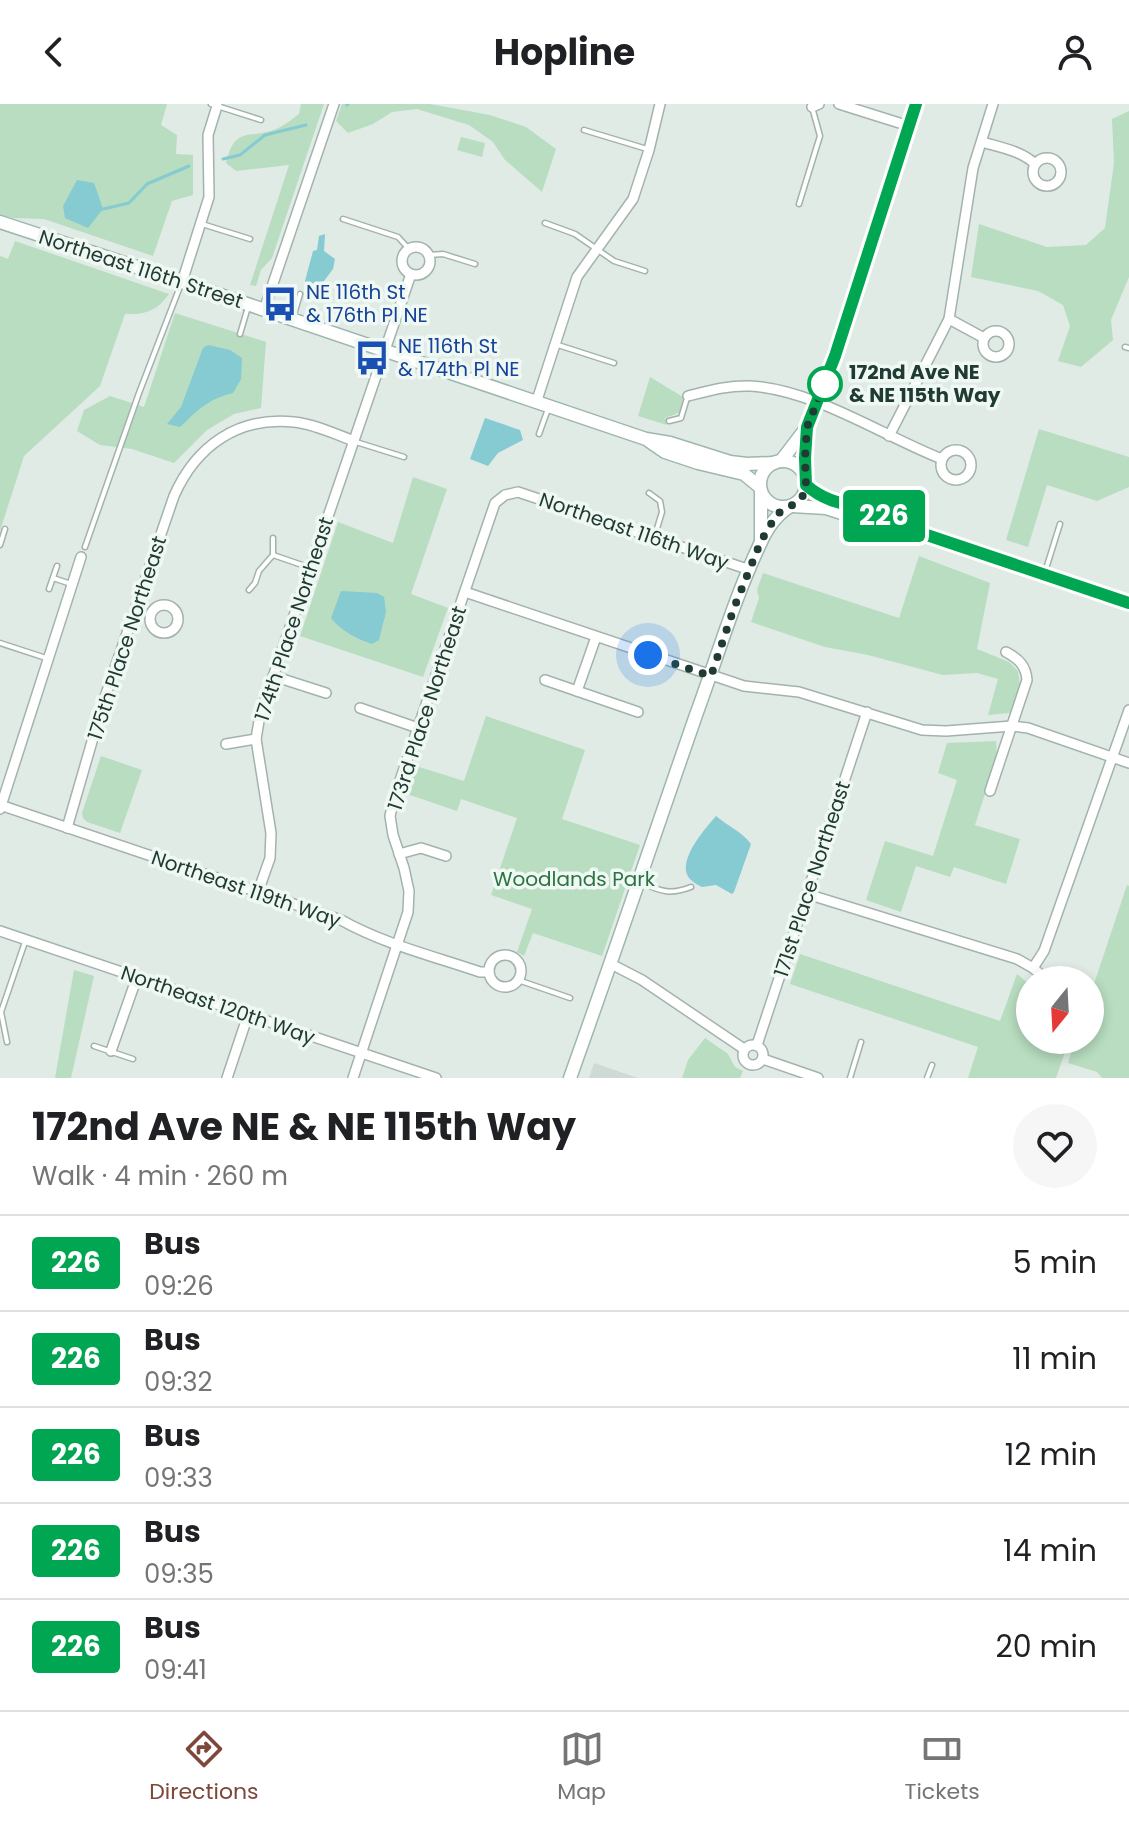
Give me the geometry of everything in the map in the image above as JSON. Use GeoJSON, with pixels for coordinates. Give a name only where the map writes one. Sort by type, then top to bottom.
{"type":"FeatureCollection","features":[{"type":"Feature","properties":{"kind":"street"},"geometry":{"type":"LineString","coordinates":[[264,310],[334,104]]}},
{"type":"Feature","properties":{"kind":"street"},"geometry":{"type":"LineString","coordinates":[[542,405],[556,344],[577,277],[633,199],[660,104]]}},
{"type":"Feature","properties":{"kind":"street"},"geometry":{"type":"LineString","coordinates":[[839,104],[909,126]]}},
{"type":"Feature","properties":{"kind":"street"},"geometry":{"type":"LineString","coordinates":[[761,541],[762,475],[778,462],[807,427],[818,404],[916,104]]}},
{"type":"Feature","properties":{"kind":"street"},"geometry":{"type":"LineString","coordinates":[[889,436],[949,319],[973,168],[993,104]]}},
{"type":"Feature","properties":{"kind":"street"},"geometry":{"type":"LineString","coordinates":[[182,282],[209,197],[208,135],[214,105]]}},
{"type":"Feature","properties":{"kind":"street"},"geometry":{"type":"LineString","coordinates":[[982,142],[1020,155],[1035,164]]}},
{"type":"Feature","properties":{"kind":"street","name":"Northeast 116th Street"},"geometry":{"type":"LineString","coordinates":[[0,222],[646,439],[670,443],[730,462],[778,462]]}},
{"type":"Feature","properties":{"kind":"street"},"geometry":{"type":"LineString","coordinates":[[421,248],[429,255],[427,270],[420,274],[411,274],[404,269],[402,261],[409,249],[421,248]]}},
{"type":"Feature","properties":{"kind":"street","name":"174th Place Northeast"},"geometry":{"type":"LineString","coordinates":[[258,892],[270,858],[271,833],[256,739],[260,715],[411,274]]}},
{"type":"Feature","properties":{"kind":"street"},"geometry":{"type":"LineString","coordinates":[[949,319],[984,338]]}},
{"type":"Feature","properties":{"kind":"street"},"geometry":{"type":"LineString","coordinates":[[688,396],[727,387],[748,386],[787,393],[837,410],[942,459]]}},
{"type":"Feature","properties":{"kind":"street","name":"175th Place Northeast"},"geometry":{"type":"LineString","coordinates":[[67,828],[104,700],[174,496],[188,469],[217,440],[258,423],[309,425],[354,441]]}},
{"type":"Feature","properties":{"kind":"street"},"geometry":{"type":"LineString","coordinates":[[570,1078],[734,608],[761,541],[777,514],[799,501],[804,494],[807,427]]}},
{"type":"Feature","properties":{"kind":"street","name":"Northeast 116th Street"},"geometry":{"type":"LineString","coordinates":[[646,439],[665,452],[744,474],[760,488]]}},
{"type":"Feature","properties":{"kind":"street"},"geometry":{"type":"LineString","coordinates":[[778,462],[796,465],[821,497],[831,502],[888,517],[903,527],[1129,603]]}},
{"type":"Feature","properties":{"kind":"street"},"geometry":{"type":"LineString","coordinates":[[760,488],[763,497],[775,506],[826,508],[886,527],[903,527]]}},
{"type":"Feature","properties":{"kind":"street","name":"Northeast 116th Way"},"geometry":{"type":"LineString","coordinates":[[518,492],[750,570]]}},
{"type":"Feature","properties":{"kind":"street","name":"173rd Place Northeast"},"geometry":{"type":"LineString","coordinates":[[353,1078],[408,912],[409,891],[390,816],[395,795],[495,503],[505,495],[518,492]]}},
{"type":"Feature","properties":{"kind":"street"},"geometry":{"type":"LineString","coordinates":[[0,807],[83,552]]}},
{"type":"Feature","properties":{"kind":"street"},"geometry":{"type":"LineString","coordinates":[[465,592],[744,686],[799,692],[922,730],[1028,728],[1129,763]]}},
{"type":"Feature","properties":{"kind":"street"},"geometry":{"type":"LineString","coordinates":[[136,607],[151,614]]}},
{"type":"Feature","properties":{"kind":"street"},"geometry":{"type":"LineString","coordinates":[[577,691],[596,637]]}},
{"type":"Feature","properties":{"kind":"street"},"geometry":{"type":"LineString","coordinates":[[990,791],[1025,689],[1024,666],[1006,652]]}},
{"type":"Feature","properties":{"kind":"street"},"geometry":{"type":"LineString","coordinates":[[273,676],[326,693]]}},
{"type":"Feature","properties":{"kind":"street"},"geometry":{"type":"LineString","coordinates":[[545,680],[638,712]]}},
{"type":"Feature","properties":{"kind":"street"},"geometry":{"type":"LineString","coordinates":[[360,708],[418,728]]}},
{"type":"Feature","properties":{"kind":"street"},"geometry":{"type":"LineString","coordinates":[[1034,966],[1044,951],[1129,710]]}},
{"type":"Feature","properties":{"kind":"street","name":"171st Place Northeast"},"geometry":{"type":"LineString","coordinates":[[757,1045],[867,712]]}},
{"type":"Feature","properties":{"kind":"street"},"geometry":{"type":"LineString","coordinates":[[226,744],[256,739]]}},
{"type":"Feature","properties":{"kind":"street","name":"Northeast 119th Way"},"geometry":{"type":"LineString","coordinates":[[0,807],[341,920],[364,933],[480,972],[489,972],[493,981],[501,986],[510,986],[518,980]]}},
{"type":"Feature","properties":{"kind":"street"},"geometry":{"type":"LineString","coordinates":[[399,854],[421,848],[446,856]]}},
{"type":"Feature","properties":{"kind":"street"},"geometry":{"type":"LineString","coordinates":[[807,894],[1017,959],[1029,966]]}},
{"type":"Feature","properties":{"kind":"street","name":"Northeast 120th Way"},"geometry":{"type":"LineString","coordinates":[[0,931],[436,1078]]}},
{"type":"Feature","properties":{"kind":"street"},"geometry":{"type":"LineString","coordinates":[[489,972],[492,962],[507,956],[517,960],[520,965],[518,980]]}},
{"type":"Feature","properties":{"kind":"street"},"geometry":{"type":"LineString","coordinates":[[611,964],[642,980],[744,1049]]}},
{"type":"Feature","properties":{"kind":"street"},"geometry":{"type":"LineString","coordinates":[[111,1051],[137,977]]}},
{"type":"Feature","properties":{"kind":"street"},"geometry":{"type":"LineString","coordinates":[[227,1078],[248,1015]]}},
{"type":"Feature","properties":{"kind":"street"},"geometry":{"type":"LineString","coordinates":[[744,1049],[757,1045],[762,1049],[763,1059]]}},
{"type":"Feature","properties":{"kind":"street"},"geometry":{"type":"LineString","coordinates":[[744,1049],[743,1059],[748,1064],[755,1066],[763,1059]]}},
{"type":"Feature","properties":{"kind":"street"},"geometry":{"type":"LineString","coordinates":[[763,1059],[818,1078]]}},
{"type":"Feature","properties":{"kind":"lane"},"geometry":{"type":"LineString","coordinates":[[214,105],[261,120]]}},
{"type":"Feature","properties":{"kind":"lane"},"geometry":{"type":"LineString","coordinates":[[799,204],[820,136],[816,105]]}},
{"type":"Feature","properties":{"kind":"lane"},"geometry":{"type":"LineString","coordinates":[[584,130],[649,150]]}},
{"type":"Feature","properties":{"kind":"lane"},"geometry":{"type":"LineString","coordinates":[[343,219],[398,237],[409,249]]}},
{"type":"Feature","properties":{"kind":"lane"},"geometry":{"type":"LineString","coordinates":[[545,223],[571,232],[614,261],[645,271]]}},
{"type":"Feature","properties":{"kind":"lane"},"geometry":{"type":"LineString","coordinates":[[202,224],[250,239]]}},
{"type":"Feature","properties":{"kind":"lane"},"geometry":{"type":"LineString","coordinates":[[429,255],[443,254],[475,264]]}},
{"type":"Feature","properties":{"kind":"lane"},"geometry":{"type":"LineString","coordinates":[[83,552],[182,282]]}},
{"type":"Feature","properties":{"kind":"lane"},"geometry":{"type":"LineString","coordinates":[[293,320],[300,294]]}},
{"type":"Feature","properties":{"kind":"lane"},"geometry":{"type":"LineString","coordinates":[[240,334],[249,305]]}},
{"type":"Feature","properties":{"kind":"lane"},"geometry":{"type":"LineString","coordinates":[[556,344],[614,363]]}},
{"type":"Feature","properties":{"kind":"lane"},"geometry":{"type":"LineString","coordinates":[[669,421],[681,418],[688,396]]}},
{"type":"Feature","properties":{"kind":"lane"},"geometry":{"type":"LineString","coordinates":[[539,434],[542,405]]}},
{"type":"Feature","properties":{"kind":"lane"},"geometry":{"type":"LineString","coordinates":[[354,441],[404,457]]}},
{"type":"Feature","properties":{"kind":"lane"},"geometry":{"type":"LineString","coordinates":[[649,493],[660,501],[662,512],[654,538]]}},
{"type":"Feature","properties":{"kind":"lane"},"geometry":{"type":"LineString","coordinates":[[1044,575],[1060,524]]}},
{"type":"Feature","properties":{"kind":"lane"},"geometry":{"type":"LineString","coordinates":[[0,545],[5,529]]}},
{"type":"Feature","properties":{"kind":"lane"},"geometry":{"type":"LineString","coordinates":[[249,590],[259,571],[273,555],[273,538]]}},
{"type":"Feature","properties":{"kind":"lane"},"geometry":{"type":"LineString","coordinates":[[273,555],[310,568]]}},
{"type":"Feature","properties":{"kind":"lane"},"geometry":{"type":"LineString","coordinates":[[49,589],[57,566]]}},
{"type":"Feature","properties":{"kind":"lane"},"geometry":{"type":"LineString","coordinates":[[53,578],[73,585]]}},
{"type":"Feature","properties":{"kind":"lane"},"geometry":{"type":"LineString","coordinates":[[0,643],[48,659]]}},
{"type":"Feature","properties":{"kind":"lane"},"geometry":{"type":"LineString","coordinates":[[638,882],[667,893],[691,887]]}},
{"type":"Feature","properties":{"kind":"lane"},"geometry":{"type":"LineString","coordinates":[[7,1042],[1,1012],[25,940]]}},
{"type":"Feature","properties":{"kind":"lane"},"geometry":{"type":"LineString","coordinates":[[518,980],[570,998]]}},
{"type":"Feature","properties":{"kind":"lane"},"geometry":{"type":"LineString","coordinates":[[850,1078],[861,1042]]}},
{"type":"Feature","properties":{"kind":"lane"},"geometry":{"type":"LineString","coordinates":[[94,1046],[133,1059]]}},
{"type":"Feature","properties":{"kind":"lane"},"geometry":{"type":"LineString","coordinates":[[927,1078],[932,1065]]}},
{"type":"Feature","properties":{"kind":"shaded area"},"geometry":{"type":"Polygon","coordinates":[[[594,1063],[638,1078],[589,1078],[594,1063]]]}},
{"type":"Feature","properties":{"kind":"green space"},"geometry":{"type":"Polygon","coordinates":[[[0,104],[167,104],[161,125],[177,135],[176,154],[193,155],[193,195],[172,201],[153,256],[44,219],[0,215],[0,104]]]}},
{"type":"Feature","properties":{"kind":"green space"},"geometry":{"type":"Polygon","coordinates":[[[301,104],[324,104],[272,258],[261,270],[256,286],[250,285],[289,165],[236,171],[226,163],[239,138],[282,126],[299,114],[301,104]]]}},
{"type":"Feature","properties":{"kind":"green space"},"geometry":{"type":"Polygon","coordinates":[[[342,104],[430,104],[490,115],[526,127],[556,149],[542,192],[505,160],[493,142],[469,125],[417,109],[392,112],[373,124],[348,133],[336,121],[342,104]]]}},
{"type":"Feature","properties":{"kind":"green space"},"geometry":{"type":"Polygon","coordinates":[[[1129,111],[1129,277],[1111,320],[1113,340],[1081,367],[1058,361],[1070,326],[1063,305],[1038,291],[971,277],[979,224],[1047,247],[1086,245],[1105,228],[1114,163],[1112,119],[1129,111]]]}},
{"type":"Feature","properties":{"kind":"green space"},"geometry":{"type":"Polygon","coordinates":[[[461,137],[485,143],[482,157],[457,150],[461,137]]]}},
{"type":"Feature","properties":{"kind":"green space"},"geometry":{"type":"Polygon","coordinates":[[[15,241],[169,294],[150,311],[125,314],[100,386],[24,456],[0,531],[0,256],[8,259],[15,241]]]}},
{"type":"Feature","properties":{"kind":"green space"},"geometry":{"type":"Polygon","coordinates":[[[175,313],[266,342],[261,408],[234,414],[207,430],[174,463],[132,449],[100,445],[77,431],[84,410],[110,396],[144,407],[175,313]]]}},
{"type":"Feature","properties":{"kind":"green space"},"geometry":{"type":"Polygon","coordinates":[[[650,377],[683,397],[681,412],[665,418],[667,425],[638,416],[650,377]]]}},
{"type":"Feature","properties":{"kind":"green space"},"geometry":{"type":"Polygon","coordinates":[[[1039,429],[1129,457],[1129,487],[1097,501],[1047,485],[1028,547],[1006,540],[1039,429]]]}},
{"type":"Feature","properties":{"kind":"green space"},"geometry":{"type":"Polygon","coordinates":[[[413,477],[447,489],[411,594],[448,608],[423,677],[300,636],[338,522],[393,543],[413,477]]]}},
{"type":"Feature","properties":{"kind":"green space"},"geometry":{"type":"Polygon","coordinates":[[[919,556],[990,583],[977,649],[1009,662],[1018,671],[1020,686],[1010,713],[988,715],[998,679],[977,673],[943,675],[825,647],[751,622],[763,573],[899,618],[919,556]]]}},
{"type":"Feature","properties":{"kind":"green space","name":"Woodlands Park"},"geometry":{"type":"Polygon","coordinates":[[[486,716],[585,750],[562,819],[640,845],[602,956],[533,933],[524,956],[517,952],[532,909],[491,895],[517,818],[461,799],[457,811],[407,794],[416,766],[464,781],[486,716]]]}},
{"type":"Feature","properties":{"kind":"green space"},"geometry":{"type":"Polygon","coordinates":[[[996,741],[997,757],[975,825],[1020,839],[1006,884],[954,867],[950,877],[916,866],[901,912],[866,900],[885,841],[933,856],[957,780],[938,773],[947,743],[996,741]]]}},
{"type":"Feature","properties":{"kind":"green space"},"geometry":{"type":"Polygon","coordinates":[[[101,756],[142,770],[120,833],[83,818],[101,756]]]}},
{"type":"Feature","properties":{"kind":"green space"},"geometry":{"type":"Polygon","coordinates":[[[1127,885],[1129,1078],[1102,1078],[1097,1072],[1068,1063],[1071,1054],[1104,1054],[1104,966],[1100,966],[1127,885]]]}},
{"type":"Feature","properties":{"kind":"green space"},"geometry":{"type":"Polygon","coordinates":[[[800,954],[1000,1021],[1016,977],[1016,1054],[1064,1054],[1056,1078],[968,1078],[978,1047],[790,984],[800,954]]]}},
{"type":"Feature","properties":{"kind":"green space"},"geometry":{"type":"Polygon","coordinates":[[[74,970],[94,976],[71,1078],[55,1078],[74,970]]]}},
{"type":"Feature","properties":{"kind":"green space"},"geometry":{"type":"Polygon","coordinates":[[[705,1038],[728,1054],[735,1067],[743,1071],[740,1078],[682,1078],[688,1060],[705,1038]]]}},
{"type":"Feature","properties":{"kind":"water"},"geometry":{"type":"Polygon","coordinates":[[[77,180],[94,183],[103,209],[88,228],[65,218],[63,206],[77,180]]]}},
{"type":"Feature","properties":{"kind":"water"},"geometry":{"type":"Polygon","coordinates":[[[325,234],[324,251],[335,259],[333,269],[321,285],[309,286],[305,281],[313,251],[317,250],[319,236],[325,234]]]}},
{"type":"Feature","properties":{"kind":"water"},"geometry":{"type":"Polygon","coordinates":[[[208,345],[230,350],[242,358],[241,379],[233,393],[210,402],[180,427],[167,424],[181,407],[203,348],[208,345]]]}},
{"type":"Feature","properties":{"kind":"water"},"geometry":{"type":"Polygon","coordinates":[[[485,418],[520,430],[523,440],[498,453],[488,466],[470,459],[485,418]]]}},
{"type":"Feature","properties":{"kind":"water"},"geometry":{"type":"Polygon","coordinates":[[[341,591],[377,593],[384,597],[386,612],[379,640],[372,644],[360,639],[331,618],[341,591]]]}},
{"type":"Feature","properties":{"kind":"water"},"geometry":{"type":"Polygon","coordinates":[[[716,816],[751,844],[732,894],[716,885],[702,887],[687,873],[686,865],[693,846],[716,816]]]}},
{"type":"Feature","properties":{"kind":"waterway"},"geometry":{"type":"LineString","coordinates":[[223,159],[240,155],[265,135],[306,125]]}},
{"type":"Feature","properties":{"kind":"waterway"},"geometry":{"type":"LineString","coordinates":[[103,209],[129,203],[147,184],[189,166]]}},
{"type":"Feature","properties":{"kind":"bus line","name":"226"},"geometry":{"type":"LineString","coordinates":[[916,104],[835,356],[807,427],[806,485],[831,502],[888,517],[903,527],[1129,603]]}},
{"type":"Feature","properties":{"kind":"place","name":"NE 116th St & 176th Pl NE"},"geometry":{"type":"Point","coordinates":[280,304]}},
{"type":"Feature","properties":{"kind":"place","name":"NE 116th St & 174th Pl NE"},"geometry":{"type":"Point","coordinates":[372,358]}},
{"type":"Feature","properties":{"kind":"place","name":"172nd Ave NE & NE 115th Way"},"geometry":{"type":"Point","coordinates":[825,384]}},
{"type":"Feature","properties":{"kind":"route"},"geometry":{"type":"LineString","coordinates":[[648,655],[711,676],[761,541],[777,514],[799,501],[804,494],[807,427],[826,380],[825,384]]}}]}
